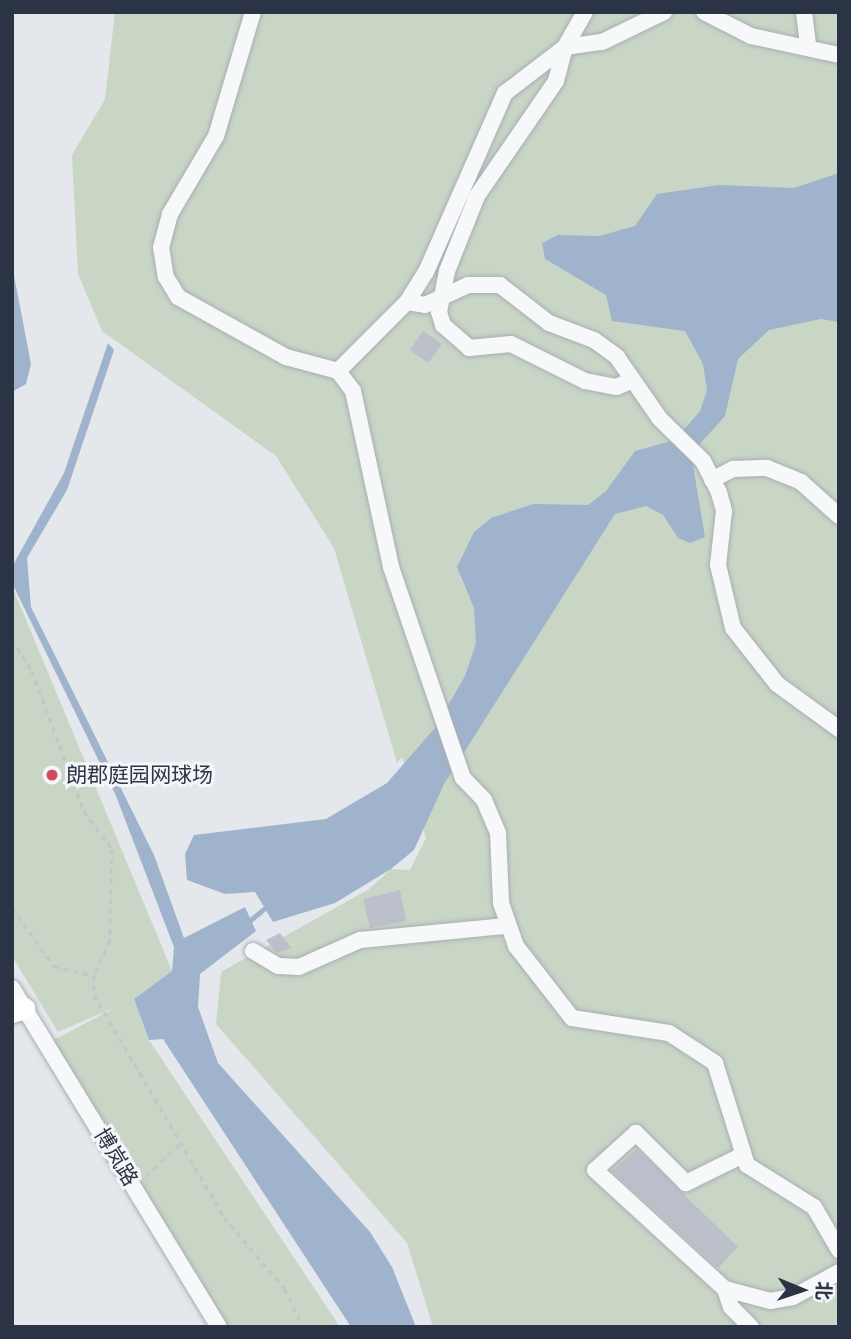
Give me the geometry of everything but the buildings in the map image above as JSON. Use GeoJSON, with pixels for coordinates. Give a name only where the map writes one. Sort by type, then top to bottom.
{"type":"FeatureCollection","features":[{"type":"Feature","properties":{"kind":"street"},"geometry":{"type":"LineString","coordinates":[[253,12],[216,136],[170,214],[161,247],[166,277],[178,297],[286,357],[338,371],[353,391],[379,527],[463,778],[484,800],[498,833],[506,926],[572,1018],[669,1033],[715,1063],[747,1165],[814,1207],[839,1250]]}},
{"type":"Feature","properties":{"kind":"street"},"geometry":{"type":"LineString","coordinates":[[585,12],[565,47],[556,81],[477,196],[440,300],[443,325],[468,348],[512,344],[585,381],[616,387],[631,381]]}},
{"type":"Feature","properties":{"kind":"street"},"geometry":{"type":"LineString","coordinates":[[338,371],[407,302],[505,93],[565,47],[603,42],[663,12]]}},
{"type":"Feature","properties":{"kind":"street"},"geometry":{"type":"LineString","coordinates":[[704,12],[751,36],[808,45],[839,55]]}},
{"type":"Feature","properties":{"kind":"street"},"geometry":{"type":"LineString","coordinates":[[803,12],[808,45]]}},
{"type":"Feature","properties":{"kind":"street"},"geometry":{"type":"LineString","coordinates":[[407,302],[440,300],[468,285],[500,285],[549,323],[594,340],[617,357],[631,381],[703,461],[712,480],[724,511],[718,565],[733,628],[777,684],[838,727]]}},
{"type":"Feature","properties":{"kind":"street"},"geometry":{"type":"LineString","coordinates":[[712,480],[733,469],[767,468],[801,482],[839,516]]}},
{"type":"Feature","properties":{"kind":"street"},"geometry":{"type":"LineString","coordinates":[[253,951],[278,966],[299,967],[359,940],[506,926]]}},
{"type":"Feature","properties":{"kind":"street","name":"博岚路"},"geometry":{"type":"LineString","coordinates":[[12,988],[18,1010],[134,1187],[219,1327]]}},
{"type":"Feature","properties":{"kind":"street"},"geometry":{"type":"LineString","coordinates":[[743,1155],[686,1184],[636,1133],[595,1170],[725,1289],[770,1301],[793,1297],[839,1272]]}},
{"type":"Feature","properties":{"kind":"street"},"geometry":{"type":"LineString","coordinates":[[725,1289],[731,1307],[751,1327]]}},
{"type":"Feature","properties":{"kind":"path"},"geometry":{"type":"LineString","coordinates":[[12,639],[32,671],[84,811],[113,849],[110,941],[94,976],[94,995],[179,1145],[224,1217],[285,1289],[303,1327]]}},
{"type":"Feature","properties":{"kind":"path"},"geometry":{"type":"LineString","coordinates":[[12,908],[54,965],[94,976]]}},
{"type":"Feature","properties":{"kind":"path"},"geometry":{"type":"LineString","coordinates":[[134,1187],[179,1145]]}},
{"type":"Feature","properties":{"kind":"green space"},"geometry":{"type":"Polygon","coordinates":[[[115,12],[839,12],[839,1327],[433,1327],[407,1243],[216,1024],[221,972],[369,889],[391,869],[410,870],[426,838],[402,757],[397,763],[334,548],[276,456],[102,331],[78,274],[72,155],[105,99],[115,12]]]}},
{"type":"Feature","properties":{"kind":"green space"},"geometry":{"type":"Polygon","coordinates":[[[12,586],[172,971],[134,999],[149,1040],[340,1327],[219,1327],[46,1044],[118,1006],[58,1032],[12,956],[12,586]]]}},
{"type":"Feature","properties":{"kind":"water"},"geometry":{"type":"Polygon","coordinates":[[[839,173],[839,322],[821,319],[769,330],[738,359],[725,416],[698,446],[693,465],[705,537],[690,543],[678,538],[663,515],[646,506],[615,514],[444,784],[414,850],[391,869],[335,903],[273,922],[255,892],[225,894],[187,880],[185,854],[194,835],[326,819],[387,783],[434,729],[465,676],[476,643],[474,608],[457,567],[474,532],[491,518],[533,504],[588,505],[606,491],[635,451],[675,440],[700,411],[707,390],[703,364],[685,331],[612,321],[606,295],[545,259],[542,243],[558,235],[599,236],[635,226],[657,194],[719,185],[794,188],[839,173]]]}},
{"type":"Feature","properties":{"kind":"water"},"geometry":{"type":"Polygon","coordinates":[[[12,265],[31,364],[26,384],[12,392],[12,265]]]}},
{"type":"Feature","properties":{"kind":"water"},"geometry":{"type":"Polygon","coordinates":[[[108,343],[114,350],[67,490],[27,558],[31,607],[154,855],[184,938],[245,907],[256,931],[200,974],[198,1007],[218,1063],[370,1232],[392,1267],[416,1327],[351,1327],[163,1039],[149,1040],[134,999],[172,971],[174,947],[116,796],[12,583],[12,567],[64,473],[108,343]]]}},
{"type":"Feature","properties":{"kind":"waterway"},"geometry":{"type":"LineString","coordinates":[[247,923],[267,906]]}},
{"type":"Feature","properties":{"kind":"place","name":"朗郡庭园网球场"},"geometry":{"type":"Point","coordinates":[52,775]}}]}
